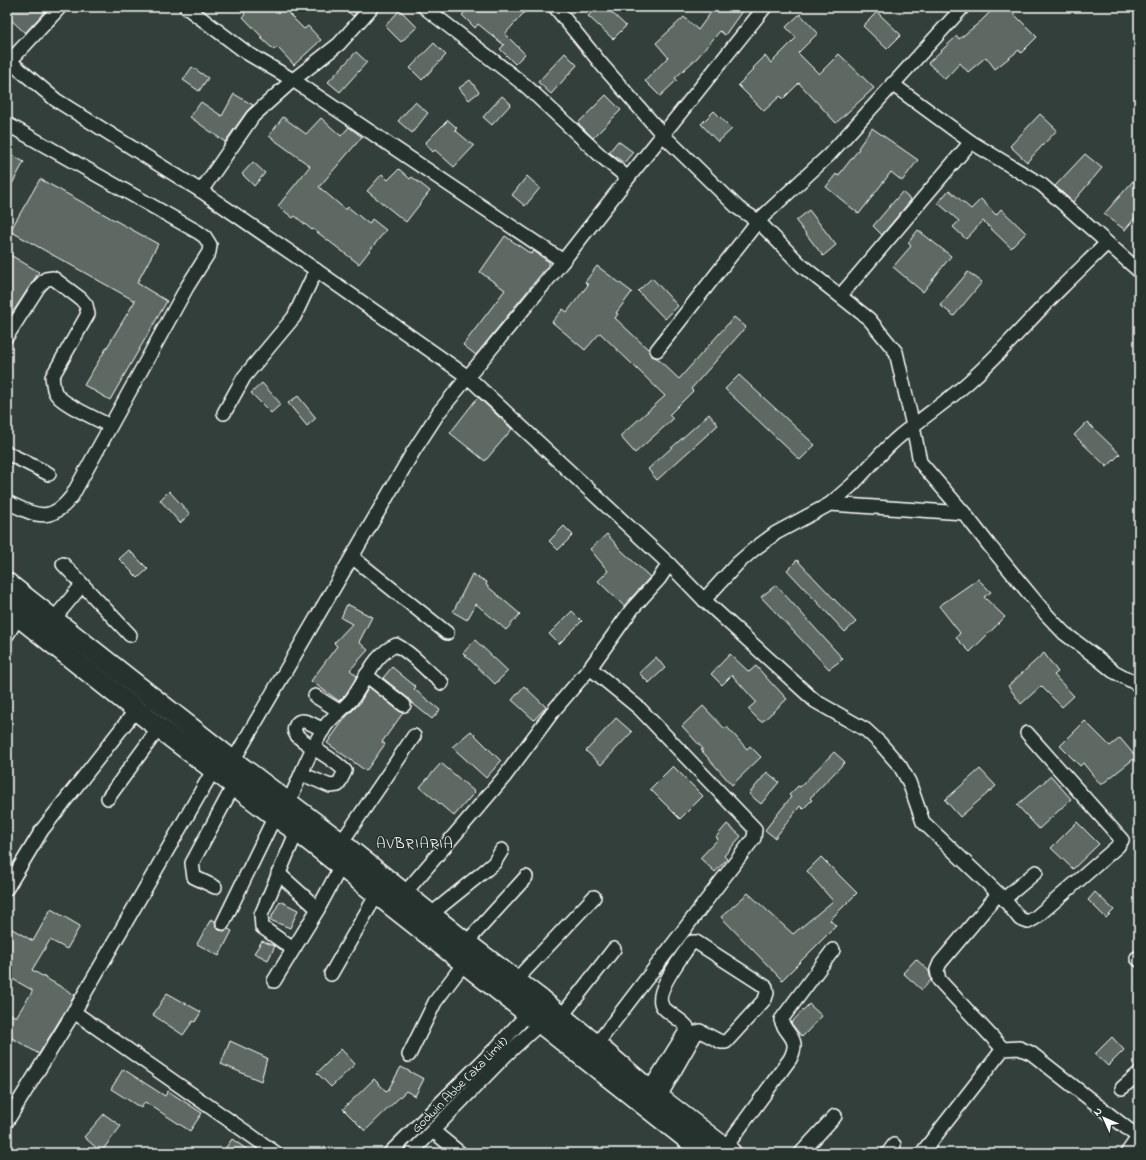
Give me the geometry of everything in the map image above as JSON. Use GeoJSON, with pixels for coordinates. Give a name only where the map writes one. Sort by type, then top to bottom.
{"type":"FeatureCollection","features":[{"type":"Feature","properties":{"kind":"highway"},"geometry":{"type":"LineString","coordinates":[[7,583],[233,761],[282,810],[297,831],[377,894],[465,953],[545,1013],[705,1153]]}},
{"type":"Feature","properties":{"kind":"highway"},"geometry":{"type":"LineString","coordinates":[[13,612],[136,710],[234,785],[340,843],[430,914],[465,953],[515,981],[545,1013],[596,1045],[654,1094],[728,1151]]}},
{"type":"Feature","properties":{"kind":"street"},"geometry":{"type":"LineString","coordinates":[[60,7],[8,60],[56,100],[201,191],[468,377],[669,564],[704,600],[814,701],[866,730],[880,743],[900,766],[909,782],[924,822],[1001,896],[1020,919],[1025,922],[1030,922],[1118,846],[1122,840],[1027,733]]}},
{"type":"Feature","properties":{"kind":"street"},"geometry":{"type":"LineString","coordinates":[[186,7],[247,53],[293,80],[563,261]]}},
{"type":"Feature","properties":{"kind":"street"},"geometry":{"type":"LineString","coordinates":[[201,191],[253,116],[293,80],[339,44],[372,7]]}},
{"type":"Feature","properties":{"kind":"street"},"geometry":{"type":"LineString","coordinates":[[424,7],[526,86],[601,156],[628,178]]}},
{"type":"Feature","properties":{"kind":"street"},"geometry":{"type":"LineString","coordinates":[[233,761],[413,452],[439,412],[563,261],[765,7]]}},
{"type":"Feature","properties":{"kind":"street"},"geometry":{"type":"LineString","coordinates":[[657,350],[758,221],[829,155],[963,7]]}},
{"type":"Feature","properties":{"kind":"street"},"geometry":{"type":"LineString","coordinates":[[561,9],[602,65],[663,135],[738,208],[758,221],[801,265],[869,318],[896,352],[920,462],[964,513],[1024,588],[1064,633],[1113,671],[1139,685]]}},
{"type":"Feature","properties":{"kind":"street"},"geometry":{"type":"LineString","coordinates":[[892,84],[971,142],[1042,185],[1139,271]]}},
{"type":"Feature","properties":{"kind":"street"},"geometry":{"type":"LineString","coordinates":[[7,124],[202,234],[210,245],[209,252],[187,287],[72,496],[64,507],[56,512],[45,515],[32,514],[7,502]]}},
{"type":"Feature","properties":{"kind":"street"},"geometry":{"type":"LineString","coordinates":[[841,295],[971,142]]}},
{"type":"Feature","properties":{"kind":"street"},"geometry":{"type":"LineString","coordinates":[[704,600],[737,564],[753,550],[776,533],[830,504],[852,484],[887,447],[939,407],[972,379],[1107,243]]}},
{"type":"Feature","properties":{"kind":"street"},"geometry":{"type":"LineString","coordinates":[[224,413],[244,377],[294,317],[316,270]]}},
{"type":"Feature","properties":{"kind":"street"},"geometry":{"type":"LineString","coordinates":[[7,336],[39,286],[46,279],[53,278],[81,299],[86,305],[88,314],[52,377],[53,386],[55,393],[61,400],[110,426]]}},
{"type":"Feature","properties":{"kind":"street"},"geometry":{"type":"LineString","coordinates":[[7,453],[49,474]]}},
{"type":"Feature","properties":{"kind":"street"},"geometry":{"type":"LineString","coordinates":[[830,504],[964,513]]}},
{"type":"Feature","properties":{"kind":"street"},"geometry":{"type":"LineString","coordinates":[[352,557],[447,633]]}},
{"type":"Feature","properties":{"kind":"street"},"geometry":{"type":"LineString","coordinates":[[63,564],[130,635]]}},
{"type":"Feature","properties":{"kind":"street"},"geometry":{"type":"LineString","coordinates":[[404,894],[504,776],[554,710],[590,668],[632,609],[659,579],[669,564]]}},
{"type":"Feature","properties":{"kind":"street"},"geometry":{"type":"LineString","coordinates":[[53,620],[82,585]]}},
{"type":"Feature","properties":{"kind":"street"},"geometry":{"type":"LineString","coordinates":[[7,635],[13,612]]}},
{"type":"Feature","properties":{"kind":"street"},"geometry":{"type":"LineString","coordinates":[[223,923],[302,774],[323,730],[351,699],[382,654],[396,645],[405,650],[430,674],[442,683]]}},
{"type":"Feature","properties":{"kind":"street"},"geometry":{"type":"LineString","coordinates":[[590,668],[638,708],[755,829],[754,838],[596,1045]]}},
{"type":"Feature","properties":{"kind":"street"},"geometry":{"type":"LineString","coordinates":[[366,676],[404,705]]}},
{"type":"Feature","properties":{"kind":"street"},"geometry":{"type":"LineString","coordinates":[[315,696],[339,712]]}},
{"type":"Feature","properties":{"kind":"street"},"geometry":{"type":"LineString","coordinates":[[7,888],[42,830],[136,710]]}},
{"type":"Feature","properties":{"kind":"street"},"geometry":{"type":"LineString","coordinates":[[302,774],[330,786],[338,785],[345,771],[339,764],[313,749],[295,733],[294,729],[296,723],[300,722],[310,723],[323,730]]}},
{"type":"Feature","properties":{"kind":"street"},"geometry":{"type":"LineString","coordinates":[[108,798],[159,728]]}},
{"type":"Feature","properties":{"kind":"street"},"geometry":{"type":"LineString","coordinates":[[340,843],[414,736]]}},
{"type":"Feature","properties":{"kind":"street"},"geometry":{"type":"LineString","coordinates":[[7,1121],[74,1012],[214,769]]}},
{"type":"Feature","properties":{"kind":"street"},"geometry":{"type":"LineString","coordinates":[[215,887],[194,877],[192,863],[234,785]]}},
{"type":"Feature","properties":{"kind":"street"},"geometry":{"type":"LineString","coordinates":[[293,949],[262,927],[261,915],[297,831]]}},
{"type":"Feature","properties":{"kind":"street"},"geometry":{"type":"LineString","coordinates":[[430,914],[494,863],[502,850]]}},
{"type":"Feature","properties":{"kind":"street"},"geometry":{"type":"LineString","coordinates":[[274,981],[318,909],[341,866]]}},
{"type":"Feature","properties":{"kind":"street"},"geometry":{"type":"LineString","coordinates":[[1003,1049],[939,980],[937,970],[940,962],[1001,896],[1036,872]]}},
{"type":"Feature","properties":{"kind":"street"},"geometry":{"type":"LineString","coordinates":[[278,873],[318,909]]}},
{"type":"Feature","properties":{"kind":"street"},"geometry":{"type":"LineString","coordinates":[[408,1055],[435,1002],[465,953],[526,877]]}},
{"type":"Feature","properties":{"kind":"street"},"geometry":{"type":"LineString","coordinates":[[331,974],[377,894]]}},
{"type":"Feature","properties":{"kind":"street"},"geometry":{"type":"LineString","coordinates":[[515,981],[594,897]]}},
{"type":"Feature","properties":{"kind":"street"},"geometry":{"type":"LineString","coordinates":[[692,942],[696,942],[766,987],[767,993],[765,999],[726,1042],[721,1042],[700,1032],[696,1033],[654,1094],[686,1032],[687,1027],[683,1022],[663,1007],[660,1002],[660,996],[663,987],[689,946],[692,942]]}},
{"type":"Feature","properties":{"kind":"street"},"geometry":{"type":"LineString","coordinates":[[545,1013],[614,949]]}},
{"type":"Feature","properties":{"kind":"street"},"geometry":{"type":"LineString","coordinates":[[728,1151],[790,1059],[794,1050],[794,1042],[783,1026],[781,1020],[833,950]]}},
{"type":"Feature","properties":{"kind":"street"},"geometry":{"type":"LineString","coordinates":[[74,1012],[276,1153]]}},
{"type":"Feature","properties":{"kind":"street","name":"Godwin Abbe (aka Limit)"},"geometry":{"type":"LineString","coordinates":[[412,1153],[545,1013]]}},
{"type":"Feature","properties":{"kind":"street","name":"Godwin Abbe (aka Limit)"},"geometry":{"type":"LineString","coordinates":[[390,1153],[498,1046],[545,1013]]}},
{"type":"Feature","properties":{"kind":"street"},"geometry":{"type":"LineString","coordinates":[[922,1153],[1003,1049],[1019,1048],[1031,1053],[1139,1137],[1127,1153]]}},
{"type":"Feature","properties":{"kind":"street"},"geometry":{"type":"LineString","coordinates":[[1122,1088],[1139,1073]]}},
{"type":"Feature","properties":{"kind":"street"},"geometry":{"type":"LineString","coordinates":[[802,1153],[835,1116]]}},
{"type":"Feature","properties":{"kind":"street"},"geometry":{"type":"LineString","coordinates":[[432,1131],[460,1153]]}},
{"type":"Feature","properties":{"kind":"building"},"geometry":{"type":"Polygon","coordinates":[[[16,7],[49,7],[25,33],[7,16],[16,7]]]}},
{"type":"Feature","properties":{"kind":"building"},"geometry":{"type":"Polygon","coordinates":[[[238,7],[282,7],[304,29],[308,26],[321,40],[294,65],[277,47],[274,50],[261,38],[262,37],[243,17],[245,14],[238,7]]]}},
{"type":"Feature","properties":{"kind":"building"},"geometry":{"type":"Polygon","coordinates":[[[342,7],[361,7],[353,16],[342,7]]]}},
{"type":"Feature","properties":{"kind":"building"},"geometry":{"type":"Polygon","coordinates":[[[470,7],[529,7],[505,34],[525,54],[515,64],[500,49],[504,45],[478,24],[475,28],[462,15],[470,7]]]}},
{"type":"Feature","properties":{"kind":"building"},"geometry":{"type":"Polygon","coordinates":[[[597,7],[606,7],[626,26],[613,39],[588,16],[597,7]]]}},
{"type":"Feature","properties":{"kind":"building"},"geometry":{"type":"Polygon","coordinates":[[[715,7],[745,7],[725,35],[720,31],[697,58],[675,78],[677,80],[660,96],[645,81],[668,57],[656,43],[684,17],[698,30],[715,7]]]}},
{"type":"Feature","properties":{"kind":"building"},"geometry":{"type":"Polygon","coordinates":[[[995,7],[1007,7],[1037,37],[1021,53],[1019,50],[995,69],[986,57],[968,72],[960,63],[945,79],[928,63],[957,36],[959,39],[980,22],[995,7]]]}},
{"type":"Feature","properties":{"kind":"building"},"geometry":{"type":"Polygon","coordinates":[[[400,10],[417,27],[401,42],[385,26],[400,10]]]}},
{"type":"Feature","properties":{"kind":"building"},"geometry":{"type":"Polygon","coordinates":[[[877,12],[901,35],[887,49],[863,26],[877,12]]]}},
{"type":"Feature","properties":{"kind":"building"},"geometry":{"type":"Polygon","coordinates":[[[800,14],[818,33],[798,53],[819,74],[839,54],[874,88],[836,123],[799,83],[783,99],[780,96],[764,111],[738,85],[765,56],[771,63],[796,38],[786,27],[800,14]]]}},
{"type":"Feature","properties":{"kind":"building"},"geometry":{"type":"Polygon","coordinates":[[[434,43],[446,55],[422,80],[410,68],[434,43]]]}},
{"type":"Feature","properties":{"kind":"building"},"geometry":{"type":"Polygon","coordinates":[[[356,52],[367,62],[340,92],[328,82],[356,52]]]}},
{"type":"Feature","properties":{"kind":"building"},"geometry":{"type":"Polygon","coordinates":[[[565,53],[577,65],[551,94],[538,82],[565,53]]]}},
{"type":"Feature","properties":{"kind":"building"},"geometry":{"type":"Polygon","coordinates":[[[192,67],[208,78],[199,91],[183,80],[192,67]]]}},
{"type":"Feature","properties":{"kind":"building"},"geometry":{"type":"Polygon","coordinates":[[[470,80],[479,92],[469,100],[459,88],[470,80]]]}},
{"type":"Feature","properties":{"kind":"building"},"geometry":{"type":"Polygon","coordinates":[[[234,94],[253,105],[225,142],[190,117],[201,102],[222,116],[234,94]]]}},
{"type":"Feature","properties":{"kind":"building"},"geometry":{"type":"Polygon","coordinates":[[[606,95],[621,110],[593,138],[578,123],[606,95]]]}},
{"type":"Feature","properties":{"kind":"building"},"geometry":{"type":"Polygon","coordinates":[[[502,96],[511,104],[492,125],[483,117],[502,96]]]}},
{"type":"Feature","properties":{"kind":"building"},"geometry":{"type":"Polygon","coordinates":[[[415,102],[428,113],[412,133],[398,121],[415,102]]]}},
{"type":"Feature","properties":{"kind":"building"},"geometry":{"type":"Polygon","coordinates":[[[714,111],[732,129],[718,142],[701,124],[714,111]]]}},
{"type":"Feature","properties":{"kind":"building"},"geometry":{"type":"Polygon","coordinates":[[[1040,114],[1057,130],[1027,162],[1010,146],[1040,114]]]}},
{"type":"Feature","properties":{"kind":"building"},"geometry":{"type":"Polygon","coordinates":[[[283,117],[306,134],[321,118],[341,136],[349,127],[362,137],[319,187],[346,210],[348,207],[369,224],[372,219],[386,230],[359,264],[295,216],[293,218],[278,206],[310,166],[269,136],[283,117]]]}},
{"type":"Feature","properties":{"kind":"building"},"geometry":{"type":"Polygon","coordinates":[[[448,120],[457,128],[455,130],[474,146],[454,167],[435,150],[433,152],[425,143],[448,120]]]}},
{"type":"Feature","properties":{"kind":"building"},"geometry":{"type":"Polygon","coordinates":[[[872,128],[918,160],[902,181],[891,172],[859,214],[826,187],[836,174],[838,176],[859,149],[858,148],[872,128]]]}},
{"type":"Feature","properties":{"kind":"building"},"geometry":{"type":"Polygon","coordinates":[[[618,141],[633,152],[624,163],[609,152],[618,141]]]}},
{"type":"Feature","properties":{"kind":"building"},"geometry":{"type":"Polygon","coordinates":[[[7,152],[24,162],[7,193],[7,152]]]}},
{"type":"Feature","properties":{"kind":"building"},"geometry":{"type":"Polygon","coordinates":[[[1085,154],[1102,168],[1073,202],[1055,186],[1085,154]]]}},
{"type":"Feature","properties":{"kind":"building"},"geometry":{"type":"Polygon","coordinates":[[[253,162],[265,173],[254,186],[242,174],[253,162]]]}},
{"type":"Feature","properties":{"kind":"building"},"geometry":{"type":"Polygon","coordinates":[[[399,169],[410,179],[412,177],[430,191],[406,222],[367,191],[382,174],[388,180],[399,169]]]}},
{"type":"Feature","properties":{"kind":"building"},"geometry":{"type":"Polygon","coordinates":[[[527,176],[540,188],[525,206],[512,195],[527,176]]]}},
{"type":"Feature","properties":{"kind":"building"},"geometry":{"type":"Polygon","coordinates":[[[40,179],[158,244],[137,283],[167,301],[110,400],[84,385],[135,301],[10,231],[40,179]]]}},
{"type":"Feature","properties":{"kind":"building"},"geometry":{"type":"Polygon","coordinates":[[[1133,181],[1139,187],[1139,213],[1125,230],[1104,214],[1133,181]]]}},
{"type":"Feature","properties":{"kind":"building"},"geometry":{"type":"Polygon","coordinates":[[[949,190],[971,209],[981,199],[996,215],[1001,209],[1026,233],[1011,248],[983,221],[966,239],[953,227],[959,221],[938,203],[949,190]]]}},
{"type":"Feature","properties":{"kind":"building"},"geometry":{"type":"Polygon","coordinates":[[[902,192],[911,200],[882,235],[873,226],[902,192]]]}},
{"type":"Feature","properties":{"kind":"building"},"geometry":{"type":"Polygon","coordinates":[[[809,210],[836,245],[823,256],[796,221],[809,210]]]}},
{"type":"Feature","properties":{"kind":"building"},"geometry":{"type":"Polygon","coordinates":[[[918,230],[951,256],[923,292],[893,267],[911,246],[908,243],[918,230]]]}},
{"type":"Feature","properties":{"kind":"building"},"geometry":{"type":"Polygon","coordinates":[[[505,236],[531,254],[534,251],[550,263],[476,355],[463,345],[505,290],[480,272],[505,236]]]}},
{"type":"Feature","properties":{"kind":"building"},"geometry":{"type":"Polygon","coordinates":[[[7,253],[39,272],[7,321],[7,253]]]}},
{"type":"Feature","properties":{"kind":"building"},"geometry":{"type":"Polygon","coordinates":[[[597,266],[632,292],[616,313],[618,314],[615,318],[649,350],[652,356],[657,358],[679,379],[734,317],[746,327],[691,389],[693,391],[669,415],[673,419],[635,453],[620,436],[665,396],[600,333],[585,350],[552,322],[563,309],[567,312],[588,285],[585,282],[597,266]]]}},
{"type":"Feature","properties":{"kind":"building"},"geometry":{"type":"Polygon","coordinates":[[[968,272],[982,282],[954,316],[940,305],[968,272]]]}},
{"type":"Feature","properties":{"kind":"building"},"geometry":{"type":"Polygon","coordinates":[[[652,278],[678,306],[665,319],[638,291],[652,278]]]}},
{"type":"Feature","properties":{"kind":"building"},"geometry":{"type":"Polygon","coordinates":[[[739,375],[815,445],[800,460],[725,389],[739,375]]]}},
{"type":"Feature","properties":{"kind":"building"},"geometry":{"type":"Polygon","coordinates":[[[262,383],[281,404],[271,413],[251,393],[262,383]]]}},
{"type":"Feature","properties":{"kind":"building"},"geometry":{"type":"Polygon","coordinates":[[[298,396],[316,418],[307,426],[288,403],[298,396]]]}},
{"type":"Feature","properties":{"kind":"building"},"geometry":{"type":"Polygon","coordinates":[[[478,397],[512,429],[485,461],[450,433],[478,397]]]}},
{"type":"Feature","properties":{"kind":"building"},"geometry":{"type":"Polygon","coordinates":[[[709,414],[718,425],[657,480],[648,469],[709,414]]]}},
{"type":"Feature","properties":{"kind":"building"},"geometry":{"type":"Polygon","coordinates":[[[1087,422],[1120,454],[1107,467],[1074,435],[1087,422]]]}},
{"type":"Feature","properties":{"kind":"building"},"geometry":{"type":"Polygon","coordinates":[[[169,491],[190,514],[180,523],[160,500],[169,491]]]}},
{"type":"Feature","properties":{"kind":"building"},"geometry":{"type":"Polygon","coordinates":[[[564,526],[573,535],[558,550],[549,541],[564,526]]]}},
{"type":"Feature","properties":{"kind":"building"},"geometry":{"type":"Polygon","coordinates":[[[607,534],[621,550],[650,577],[624,606],[598,581],[608,571],[590,549],[607,534]]]}},
{"type":"Feature","properties":{"kind":"building"},"geometry":{"type":"Polygon","coordinates":[[[129,550],[148,569],[138,578],[119,559],[129,550]]]}},
{"type":"Feature","properties":{"kind":"building"},"geometry":{"type":"Polygon","coordinates":[[[797,560],[856,622],[845,632],[787,570],[797,560]]]}},
{"type":"Feature","properties":{"kind":"building"},"geometry":{"type":"Polygon","coordinates":[[[472,574],[487,582],[486,585],[520,614],[506,630],[476,604],[467,620],[453,612],[472,574]]]}},
{"type":"Feature","properties":{"kind":"building"},"geometry":{"type":"Polygon","coordinates":[[[978,579],[991,592],[984,597],[1005,617],[970,652],[956,638],[960,633],[939,606],[978,579]]]}},
{"type":"Feature","properties":{"kind":"building"},"geometry":{"type":"Polygon","coordinates":[[[776,585],[843,659],[829,669],[761,597],[776,585]]]}},
{"type":"Feature","properties":{"kind":"building"},"geometry":{"type":"Polygon","coordinates":[[[347,604],[372,617],[359,642],[368,650],[350,670],[357,676],[346,694],[339,701],[311,681],[337,646],[334,643],[352,624],[341,618],[347,604]]]}},
{"type":"Feature","properties":{"kind":"building"},"geometry":{"type":"Polygon","coordinates":[[[572,611],[582,621],[559,644],[549,634],[572,611]]]}},
{"type":"Feature","properties":{"kind":"building"},"geometry":{"type":"Polygon","coordinates":[[[475,640],[508,671],[495,684],[463,653],[475,640]]]}},
{"type":"Feature","properties":{"kind":"building"},"geometry":{"type":"Polygon","coordinates":[[[1044,653],[1058,672],[1054,675],[1074,696],[1062,707],[1041,686],[1021,704],[1008,686],[1044,653]]]}},
{"type":"Feature","properties":{"kind":"building"},"geometry":{"type":"Polygon","coordinates":[[[730,654],[749,672],[756,666],[787,699],[763,721],[760,721],[748,709],[756,702],[732,675],[722,685],[711,674],[730,654]]]}},
{"type":"Feature","properties":{"kind":"building"},"geometry":{"type":"Polygon","coordinates":[[[656,657],[665,668],[649,683],[639,673],[656,657]]]}},
{"type":"Feature","properties":{"kind":"building"},"geometry":{"type":"Polygon","coordinates":[[[392,667],[416,687],[414,689],[440,710],[432,719],[383,678],[392,667]]]}},
{"type":"Feature","properties":{"kind":"building"},"geometry":{"type":"Polygon","coordinates":[[[524,686],[546,707],[534,720],[512,700],[524,686]]]}},
{"type":"Feature","properties":{"kind":"building"},"geometry":{"type":"Polygon","coordinates":[[[369,687],[403,713],[382,742],[385,744],[366,771],[327,743],[346,717],[359,704],[369,687]]]}},
{"type":"Feature","properties":{"kind":"building"},"geometry":{"type":"Polygon","coordinates":[[[703,706],[725,729],[727,727],[747,749],[750,746],[761,757],[732,785],[682,726],[703,706]]]}},
{"type":"Feature","properties":{"kind":"building"},"geometry":{"type":"Polygon","coordinates":[[[616,718],[632,732],[601,765],[586,751],[616,718]]]}},
{"type":"Feature","properties":{"kind":"building"},"geometry":{"type":"Polygon","coordinates":[[[1085,721],[1110,746],[1120,738],[1136,757],[1101,785],[1083,763],[1080,766],[1060,746],[1085,721]]]}},
{"type":"Feature","properties":{"kind":"building"},"geometry":{"type":"Polygon","coordinates":[[[471,731],[501,761],[486,778],[452,747],[471,731]]]}},
{"type":"Feature","properties":{"kind":"building"},"geometry":{"type":"Polygon","coordinates":[[[834,752],[845,762],[810,798],[812,800],[803,809],[800,806],[775,838],[765,830],[791,797],[789,795],[798,786],[800,787],[834,752]]]}},
{"type":"Feature","properties":{"kind":"building"},"geometry":{"type":"Polygon","coordinates":[[[441,763],[475,792],[454,816],[420,787],[441,763]]]}},
{"type":"Feature","properties":{"kind":"building"},"geometry":{"type":"Polygon","coordinates":[[[673,766],[703,796],[680,819],[650,789],[673,766]]]}},
{"type":"Feature","properties":{"kind":"building"},"geometry":{"type":"Polygon","coordinates":[[[980,769],[996,786],[960,817],[945,800],[980,769]]]}},
{"type":"Feature","properties":{"kind":"building"},"geometry":{"type":"Polygon","coordinates":[[[767,772],[779,782],[761,804],[749,794],[767,772]]]}},
{"type":"Feature","properties":{"kind":"building"},"geometry":{"type":"Polygon","coordinates":[[[1051,776],[1071,799],[1039,829],[1017,805],[1051,776]]]}},
{"type":"Feature","properties":{"kind":"building"},"geometry":{"type":"Polygon","coordinates":[[[1077,822],[1099,844],[1073,869],[1051,848],[1077,822]]]}},
{"type":"Feature","properties":{"kind":"building"},"geometry":{"type":"Polygon","coordinates":[[[727,824],[741,836],[724,856],[727,859],[715,872],[700,858],[718,839],[716,837],[727,824]]]}},
{"type":"Feature","properties":{"kind":"building"},"geometry":{"type":"Polygon","coordinates":[[[821,857],[857,893],[830,920],[836,926],[782,980],[721,917],[748,893],[793,934],[833,901],[807,871],[821,857]]]}},
{"type":"Feature","properties":{"kind":"building"},"geometry":{"type":"Polygon","coordinates":[[[1095,892],[1114,910],[1106,918],[1088,900],[1095,892]]]}},
{"type":"Feature","properties":{"kind":"building"},"geometry":{"type":"Polygon","coordinates":[[[280,901],[298,910],[290,928],[270,920],[280,901]]]}},
{"type":"Feature","properties":{"kind":"building"},"geometry":{"type":"Polygon","coordinates":[[[51,909],[80,926],[67,949],[50,940],[32,970],[75,995],[39,1054],[7,1035],[7,1012],[16,1017],[32,990],[7,976],[7,926],[33,941],[51,909]]]}},
{"type":"Feature","properties":{"kind":"building"},"geometry":{"type":"Polygon","coordinates":[[[211,919],[215,921],[216,927],[219,930],[224,931],[228,929],[232,931],[219,956],[197,944],[211,919]]]}},
{"type":"Feature","properties":{"kind":"building"},"geometry":{"type":"Polygon","coordinates":[[[262,941],[275,946],[268,960],[254,953],[262,941]]]}},
{"type":"Feature","properties":{"kind":"building"},"geometry":{"type":"Polygon","coordinates":[[[916,959],[929,971],[931,980],[922,990],[903,973],[916,959]]]}},
{"type":"Feature","properties":{"kind":"building"},"geometry":{"type":"Polygon","coordinates":[[[167,993],[201,1012],[195,1022],[193,1021],[183,1035],[153,1015],[167,993]]]}},
{"type":"Feature","properties":{"kind":"building"},"geometry":{"type":"Polygon","coordinates":[[[809,1004],[822,1016],[802,1037],[791,1023],[809,1004]]]}},
{"type":"Feature","properties":{"kind":"building"},"geometry":{"type":"Polygon","coordinates":[[[1112,1037],[1124,1050],[1108,1066],[1095,1054],[1112,1037]]]}},
{"type":"Feature","properties":{"kind":"building"},"geometry":{"type":"Polygon","coordinates":[[[230,1041],[267,1058],[261,1081],[221,1064],[230,1041]]]}},
{"type":"Feature","properties":{"kind":"building"},"geometry":{"type":"Polygon","coordinates":[[[341,1049],[355,1064],[331,1087],[317,1073],[341,1049]]]}},
{"type":"Feature","properties":{"kind":"building"},"geometry":{"type":"Polygon","coordinates":[[[401,1067],[424,1079],[415,1096],[406,1091],[365,1131],[343,1109],[374,1079],[387,1092],[401,1067]]]}},
{"type":"Feature","properties":{"kind":"building"},"geometry":{"type":"Polygon","coordinates":[[[123,1069],[165,1096],[168,1091],[202,1113],[190,1131],[145,1102],[141,1108],[111,1089],[123,1069]]]}},
{"type":"Feature","properties":{"kind":"building"},"geometry":{"type":"Polygon","coordinates":[[[104,1114],[121,1126],[101,1152],[84,1137],[104,1114]]]}},
{"type":"Feature","properties":{"kind":"building"},"geometry":{"type":"Polygon","coordinates":[[[232,1139],[252,1153],[222,1153],[232,1139]]]}},
{"type":"Feature","properties":{"kind":"district","name":"AVBRIARIA"},"geometry":{"type":"Point","coordinates":[415,843]}}]}
